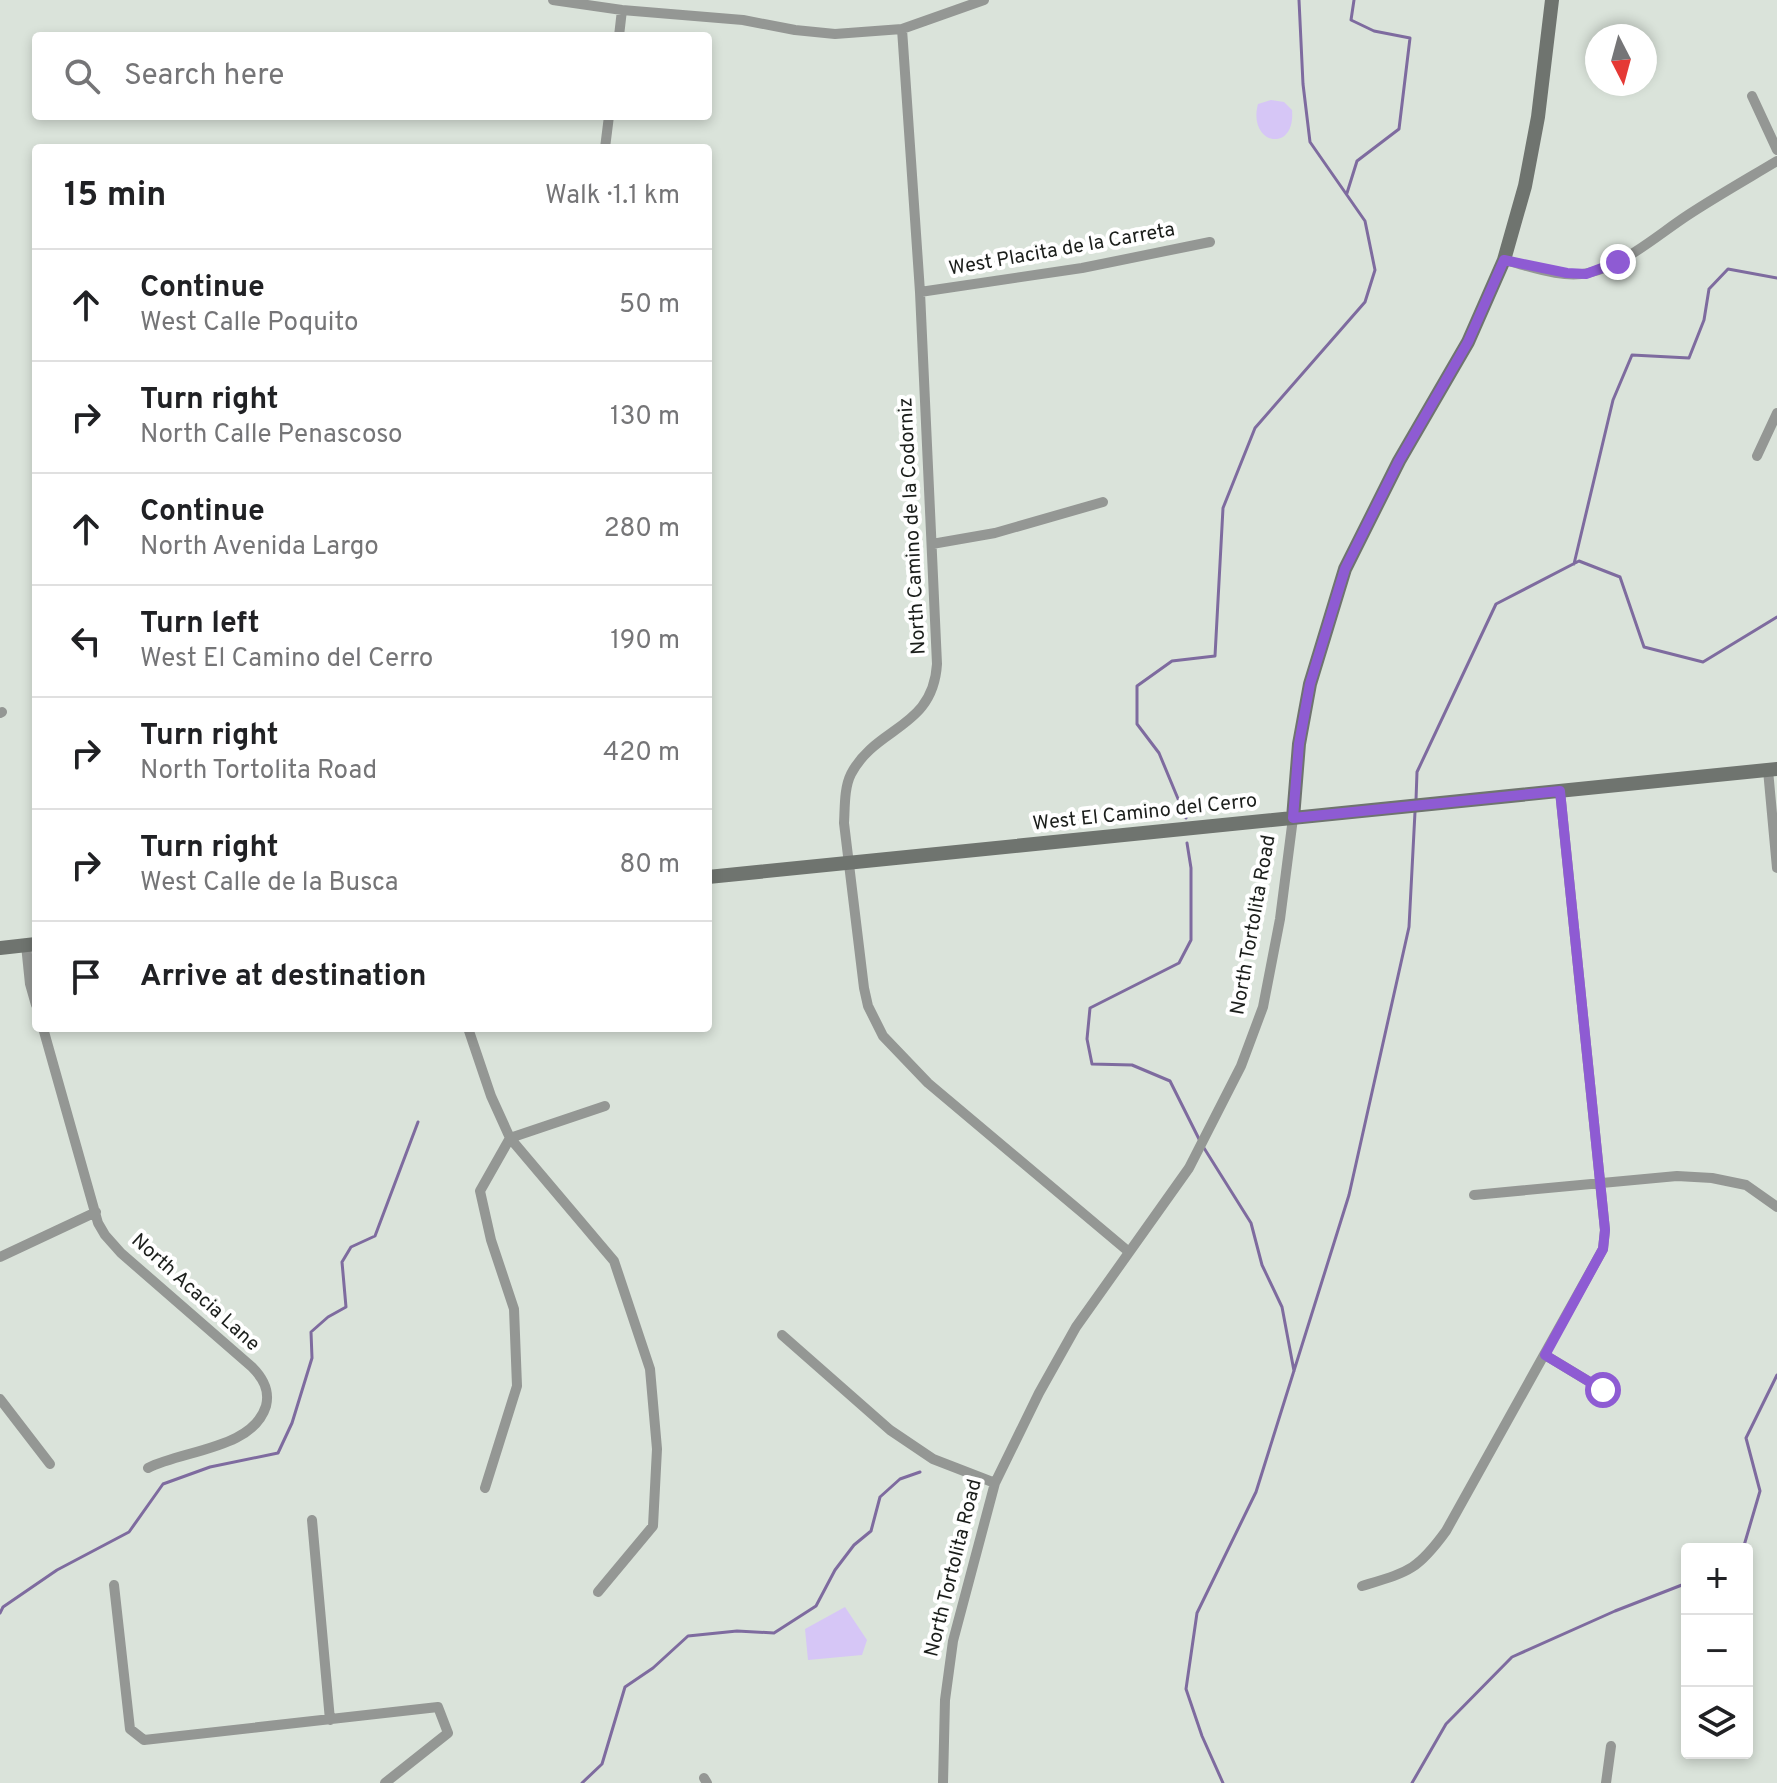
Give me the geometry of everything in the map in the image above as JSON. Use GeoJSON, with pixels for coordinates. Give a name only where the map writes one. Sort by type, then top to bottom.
{"type":"FeatureCollection","features":[{"type":"Feature","properties":{"kind":"street"},"geometry":{"type":"LineString","coordinates":[[553,0],[622,10],[743,20],[835,34],[902,29],[984,0]]}},
{"type":"Feature","properties":{"kind":"street","name":"North Tortolita Road"},"geometry":{"type":"LineString","coordinates":[[943,1783],[945,1700],[953,1641],[995,1483],[1039,1393],[1076,1327],[1189,1168],[1241,1066],[1263,1007],[1280,919],[1298,756],[1310,684],[1345,569],[1399,461],[1468,342],[1504,260],[1525,186],[1538,117],[1552,0]]}},
{"type":"Feature","properties":{"kind":"street"},"geometry":{"type":"LineString","coordinates":[[619,32],[622,10]]}},
{"type":"Feature","properties":{"kind":"street","name":"North Camino de la Codorniz"},"geometry":{"type":"LineString","coordinates":[[902,29],[920,292],[936,677],[927,703],[858,763],[850,776],[845,797],[844,823],[864,988],[868,1006],[883,1036],[938,1092],[1129,1252]]}},
{"type":"Feature","properties":{"kind":"street"},"geometry":{"type":"LineString","coordinates":[[1752,96],[1777,150]]}},
{"type":"Feature","properties":{"kind":"street"},"geometry":{"type":"LineString","coordinates":[[606,144],[608,120]]}},
{"type":"Feature","properties":{"kind":"street"},"geometry":{"type":"LineString","coordinates":[[1504,260],[1586,274],[1633,253],[1714,198],[1777,161]]}},
{"type":"Feature","properties":{"kind":"street","name":"West Placita de la Carreta"},"geometry":{"type":"LineString","coordinates":[[920,292],[1082,268],[1210,242]]}},
{"type":"Feature","properties":{"kind":"street"},"geometry":{"type":"LineString","coordinates":[[1757,456],[1777,413]]}},
{"type":"Feature","properties":{"kind":"street"},"geometry":{"type":"LineString","coordinates":[[932,544],[995,533],[1103,502]]}},
{"type":"Feature","properties":{"kind":"street"},"geometry":{"type":"LineString","coordinates":[[1772,770],[1777,868]]}},
{"type":"Feature","properties":{"kind":"street","name":"West El Camino del Cerro"},"geometry":{"type":"LineString","coordinates":[[712,877],[1772,770]]}},
{"type":"Feature","properties":{"kind":"street"},"geometry":{"type":"LineString","coordinates":[[1362,1586],[1403,1574],[1426,1558],[1446,1531],[1603,1249],[1605,1230],[1560,791]]}},
{"type":"Feature","properties":{"kind":"street"},"geometry":{"type":"LineString","coordinates":[[0,948],[31,944],[32,991]]}},
{"type":"Feature","properties":{"kind":"street","name":"North Acacia Lane"},"geometry":{"type":"LineString","coordinates":[[44,1032],[98,1223],[105,1235],[121,1253],[252,1367],[267,1390],[261,1416],[243,1435],[163,1460],[148,1468]]}},
{"type":"Feature","properties":{"kind":"street"},"geometry":{"type":"LineString","coordinates":[[469,1032],[491,1096],[510,1138],[614,1261],[650,1369],[657,1449],[653,1526],[598,1592]]}},
{"type":"Feature","properties":{"kind":"street"},"geometry":{"type":"LineString","coordinates":[[485,1488],[517,1386],[514,1309],[491,1240],[480,1191],[510,1138],[605,1106]]}},
{"type":"Feature","properties":{"kind":"street"},"geometry":{"type":"LineString","coordinates":[[1474,1195],[1677,1176],[1712,1178],[1746,1185],[1777,1207]]}},
{"type":"Feature","properties":{"kind":"street"},"geometry":{"type":"LineString","coordinates":[[0,1257],[96,1212]]}},
{"type":"Feature","properties":{"kind":"street"},"geometry":{"type":"LineString","coordinates":[[782,1335],[890,1430],[933,1459],[995,1483]]}},
{"type":"Feature","properties":{"kind":"street"},"geometry":{"type":"LineString","coordinates":[[1545,1355],[1603,1390]]}},
{"type":"Feature","properties":{"kind":"street"},"geometry":{"type":"LineString","coordinates":[[0,1399],[50,1464]]}},
{"type":"Feature","properties":{"kind":"street"},"geometry":{"type":"LineString","coordinates":[[312,1520],[330,1720]]}},
{"type":"Feature","properties":{"kind":"street"},"geometry":{"type":"LineString","coordinates":[[114,1585],[130,1729],[134,1734],[144,1740],[438,1707],[448,1733],[385,1783]]}},
{"type":"Feature","properties":{"kind":"street"},"geometry":{"type":"LineString","coordinates":[[1606,1783],[1611,1746]]}},
{"type":"Feature","properties":{"kind":"shaded area"},"geometry":{"type":"Polygon","coordinates":[[[1271,100],[1284,102],[1292,110],[1291,124],[1287,133],[1280,138],[1265,136],[1256,118],[1258,104],[1271,100]]]}},
{"type":"Feature","properties":{"kind":"shaded area"},"geometry":{"type":"Polygon","coordinates":[[[845,1607],[867,1640],[862,1655],[808,1660],[805,1629],[845,1607]]]}},
{"type":"Feature","properties":{"kind":"waterway"},"geometry":{"type":"LineString","coordinates":[[1186,818],[1159,753],[1137,724],[1137,686],[1172,661],[1215,656],[1223,508],[1255,428],[1365,302],[1375,270],[1365,221],[1310,142],[1303,84],[1299,0]]}},
{"type":"Feature","properties":{"kind":"waterway"},"geometry":{"type":"LineString","coordinates":[[1347,193],[1357,161],[1399,129],[1410,38],[1374,31],[1351,20],[1354,0]]}},
{"type":"Feature","properties":{"kind":"waterway"},"geometry":{"type":"LineString","coordinates":[[1574,564],[1613,400],[1632,355],[1689,358],[1704,320],[1709,289],[1728,269],[1777,278]]}},
{"type":"Feature","properties":{"kind":"waterway"},"geometry":{"type":"LineString","coordinates":[[1416,800],[1417,772],[1496,604],[1579,561],[1620,577],[1644,647],[1703,662],[1777,617]]}},
{"type":"Feature","properties":{"kind":"waterway"},"geometry":{"type":"LineString","coordinates":[[1223,1783],[1186,1689],[1197,1613],[1256,1492],[1349,1195],[1409,927],[1415,812]]}},
{"type":"Feature","properties":{"kind":"waterway"},"geometry":{"type":"LineString","coordinates":[[1187,843],[1191,868],[1191,940],[1179,963],[1090,1008],[1087,1039],[1092,1064],[1132,1065],[1170,1081],[1200,1141]]}},
{"type":"Feature","properties":{"kind":"waterway"},"geometry":{"type":"LineString","coordinates":[[0,1613],[3,1607],[57,1570],[129,1532],[163,1484],[210,1467],[278,1453],[292,1423],[312,1358],[311,1332],[346,1307],[342,1262],[351,1247],[375,1236],[418,1122]]}},
{"type":"Feature","properties":{"kind":"waterway"},"geometry":{"type":"LineString","coordinates":[[1204,1148],[1251,1223],[1262,1265],[1282,1307],[1294,1371]]}},
{"type":"Feature","properties":{"kind":"waterway"},"geometry":{"type":"LineString","coordinates":[[1745,1543],[1760,1491],[1746,1438],[1777,1375]]}},
{"type":"Feature","properties":{"kind":"waterway"},"geometry":{"type":"LineString","coordinates":[[582,1783],[602,1764],[625,1687],[653,1668],[688,1636],[737,1631],[774,1633],[816,1606],[835,1570],[854,1545],[871,1531],[880,1497],[900,1479],[920,1472]]}},
{"type":"Feature","properties":{"kind":"waterway"},"geometry":{"type":"LineString","coordinates":[[1412,1783],[1446,1724],[1512,1657],[1681,1585]]}},
{"type":"Feature","properties":{"kind":"route"},"geometry":{"type":"LineString","coordinates":[[1603,1390],[1545,1355],[1603,1249],[1605,1230],[1560,791],[1293,818],[1299,744],[1310,684],[1345,569],[1399,461],[1468,342],[1504,260],[1586,274],[1618,262]]}}]}
